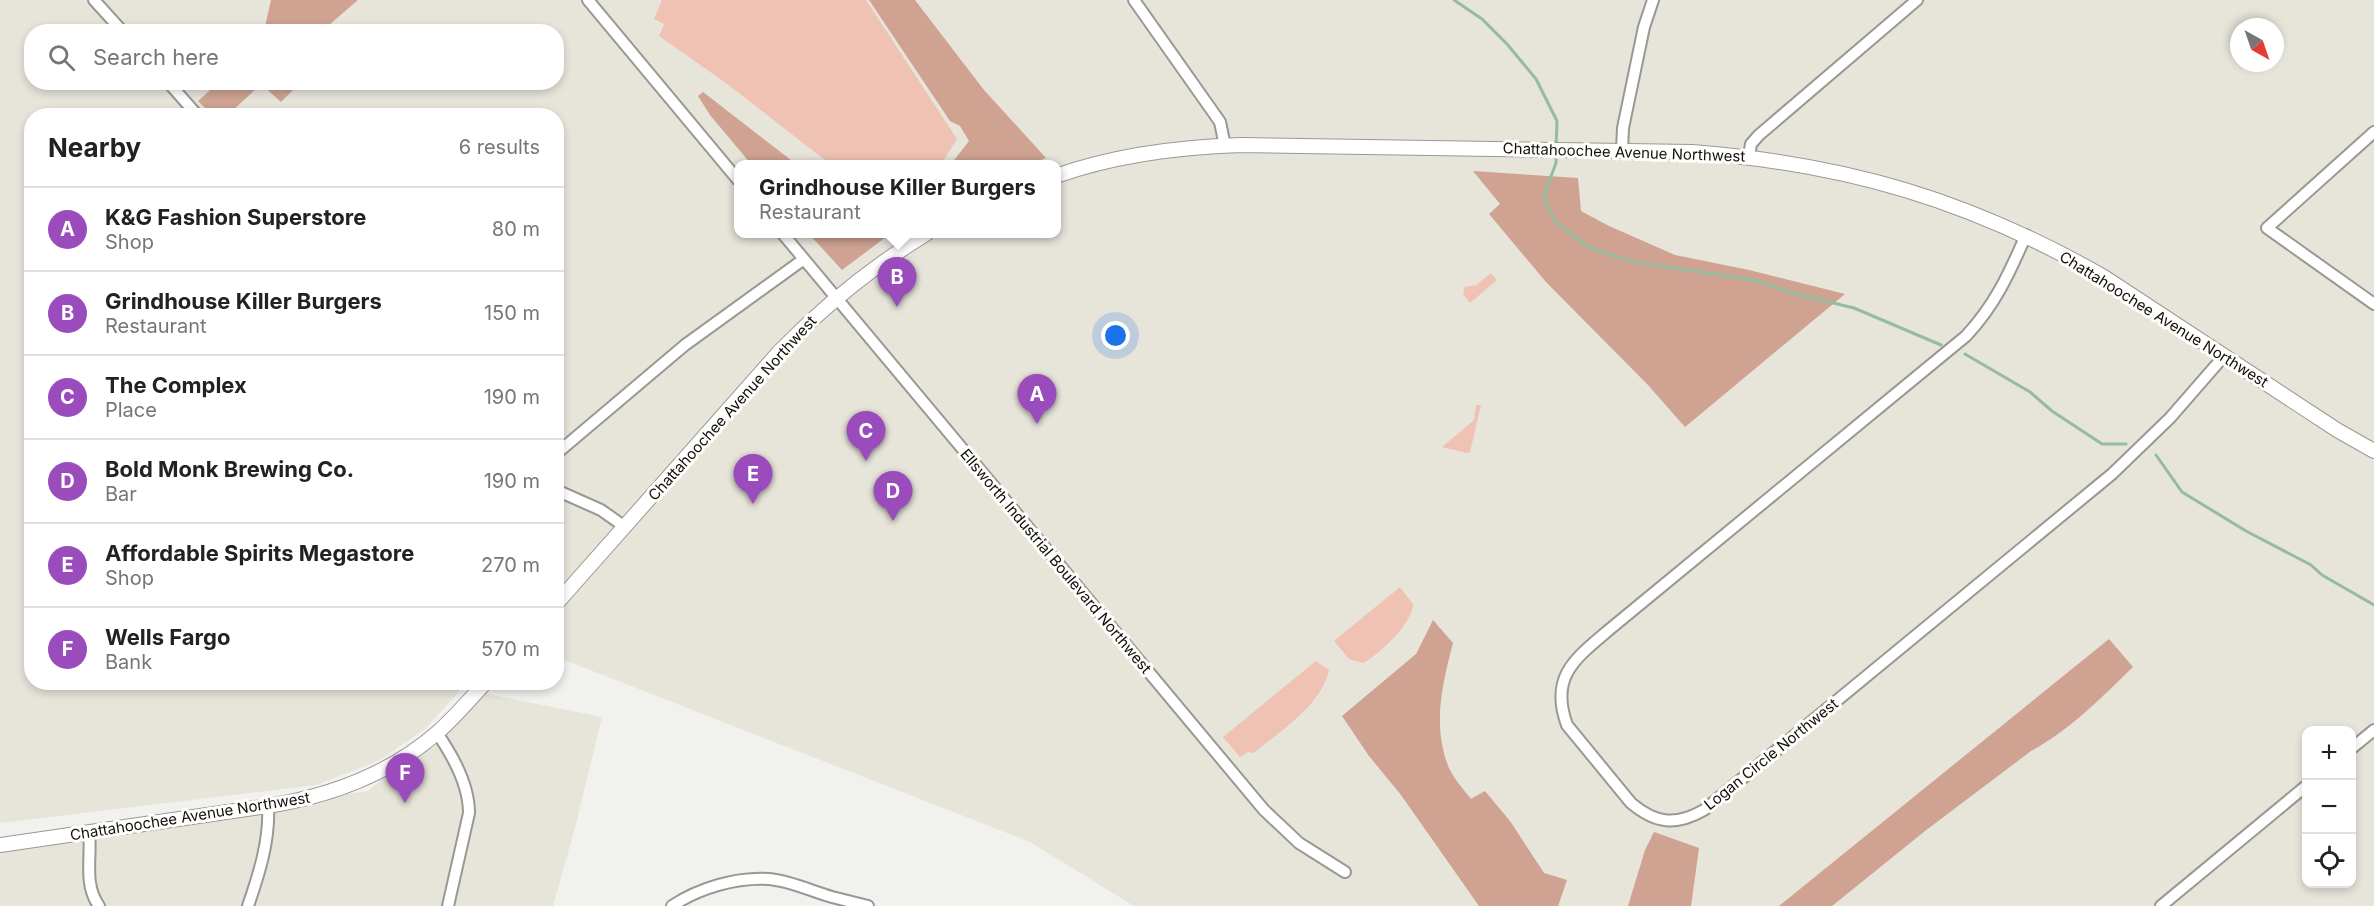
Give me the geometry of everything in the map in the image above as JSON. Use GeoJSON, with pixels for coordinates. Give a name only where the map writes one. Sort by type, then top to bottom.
{"type":"FeatureCollection","features":[{"type":"Feature","properties":{"kind":"street"},"geometry":{"type":"LineString","coordinates":[[94,0],[116,24]]}},
{"type":"Feature","properties":{"kind":"street"},"geometry":{"type":"LineString","coordinates":[[588,0],[734,175]]}},
{"type":"Feature","properties":{"kind":"street"},"geometry":{"type":"LineString","coordinates":[[1134,0],[1220,122],[1225,146]]}},
{"type":"Feature","properties":{"kind":"street"},"geometry":{"type":"LineString","coordinates":[[1622,150],[1625,117],[1652,0]]}},
{"type":"Feature","properties":{"kind":"street"},"geometry":{"type":"LineString","coordinates":[[1749,156],[1751,144],[1759,135],[1917,0]]}},
{"type":"Feature","properties":{"kind":"street"},"geometry":{"type":"LineString","coordinates":[[175,90],[191,108]]}},
{"type":"Feature","properties":{"kind":"street"},"geometry":{"type":"LineString","coordinates":[[2374,132],[2267,228],[2374,304]]}},
{"type":"Feature","properties":{"kind":"street","name":"Chattahoochee Avenue Northwest"},"geometry":{"type":"LineString","coordinates":[[1061,175],[1118,159],[1225,146],[1544,148],[1692,152],[1749,156],[1819,167],[1890,184],[1958,206],[2025,235],[2104,277],[2337,430],[2374,451]]}},
{"type":"Feature","properties":{"kind":"street","name":"Logan Circle Northwest"},"geometry":{"type":"LineString","coordinates":[[2025,235],[1998,297],[1966,336],[1610,629],[1569,667],[1562,682],[1560,695],[1561,710],[1567,725],[1631,803],[1644,813],[1657,819],[1675,821],[1690,818],[1704,810],[2112,474],[2170,418],[2224,356]]}},
{"type":"Feature","properties":{"kind":"street","name":"Ellsworth Industrial Boulevard Northwest"},"geometry":{"type":"LineString","coordinates":[[786,238],[1264,810],[1299,843],[1345,872]]}},
{"type":"Feature","properties":{"kind":"street","name":"Chattahoochee Avenue Northwest"},"geometry":{"type":"LineString","coordinates":[[564,595],[780,351],[836,297],[879,264],[920,238]]}},
{"type":"Feature","properties":{"kind":"street"},"geometry":{"type":"LineString","coordinates":[[564,447],[685,345],[804,259]]}},
{"type":"Feature","properties":{"kind":"street"},"geometry":{"type":"LineString","coordinates":[[564,494],[601,510],[625,527]]}},
{"type":"Feature","properties":{"kind":"street","name":"Chattahoochee Avenue Northwest"},"geometry":{"type":"LineString","coordinates":[[0,845],[268,806],[318,796],[358,782],[401,759],[437,733],[478,690]]}},
{"type":"Feature","properties":{"kind":"street"},"geometry":{"type":"LineString","coordinates":[[2356,745],[2374,730]]}},
{"type":"Feature","properties":{"kind":"street"},"geometry":{"type":"LineString","coordinates":[[437,733],[466,787],[469,800],[469,813],[448,906]]}},
{"type":"Feature","properties":{"kind":"street"},"geometry":{"type":"LineString","coordinates":[[2161,906],[2302,790]]}},
{"type":"Feature","properties":{"kind":"street"},"geometry":{"type":"LineString","coordinates":[[248,906],[262,859],[269,822],[268,806]]}},
{"type":"Feature","properties":{"kind":"street"},"geometry":{"type":"LineString","coordinates":[[89,832],[92,850],[90,890],[99,906]]}},
{"type":"Feature","properties":{"kind":"street"},"geometry":{"type":"LineString","coordinates":[[672,906],[695,893],[719,885],[744,880],[769,879],[788,882],[865,905]]}},
{"type":"Feature","properties":{"kind":"shaded area"},"geometry":{"type":"Polygon","coordinates":[[[0,0],[869,0],[951,120],[984,90],[915,0],[2374,0],[2374,906],[1134,906],[1030,842],[564,660],[564,108],[24,108],[24,690],[461,690],[425,729],[378,761],[316,785],[0,823],[0,0]]]}},
{"type":"Feature","properties":{"kind":"shaded area"},"geometry":{"type":"Polygon","coordinates":[[[271,0],[358,0],[330,24],[266,24],[271,0]]]}},
{"type":"Feature","properties":{"kind":"shaded area"},"geometry":{"type":"Polygon","coordinates":[[[662,0],[866,0],[957,139],[944,160],[825,160],[726,83],[659,36],[664,24],[654,19],[662,0]]]}},
{"type":"Feature","properties":{"kind":"shaded area"},"geometry":{"type":"Polygon","coordinates":[[[869,0],[915,0],[984,90],[1046,158],[1041,160],[954,160],[969,141],[960,126],[950,121],[869,0]]]}},
{"type":"Feature","properties":{"kind":"shaded area"},"geometry":{"type":"Polygon","coordinates":[[[210,90],[255,90],[235,108],[205,108],[198,101],[210,90]]]}},
{"type":"Feature","properties":{"kind":"shaded area"},"geometry":{"type":"Polygon","coordinates":[[[268,90],[293,90],[281,102],[268,90]]]}},
{"type":"Feature","properties":{"kind":"shaded area"},"geometry":{"type":"Polygon","coordinates":[[[703,92],[791,160],[748,160],[710,115],[698,96],[703,92]]]}},
{"type":"Feature","properties":{"kind":"shaded area"},"geometry":{"type":"Polygon","coordinates":[[[1473,171],[1578,178],[1581,211],[1675,255],[1749,270],[1845,294],[1685,427],[1648,385],[1546,282],[1489,214],[1500,204],[1473,171]]]}},
{"type":"Feature","properties":{"kind":"shaded area"},"geometry":{"type":"Polygon","coordinates":[[[813,238],[885,238],[842,270],[813,238]]]}},
{"type":"Feature","properties":{"kind":"shaded area"},"geometry":{"type":"Polygon","coordinates":[[[1491,273],[1497,280],[1470,303],[1463,294],[1465,287],[1476,285],[1491,273]]]}},
{"type":"Feature","properties":{"kind":"shaded area"},"geometry":{"type":"Polygon","coordinates":[[[1476,405],[1481,405],[1470,452],[1442,447],[1474,420],[1476,405]]]}},
{"type":"Feature","properties":{"kind":"shaded area"},"geometry":{"type":"Polygon","coordinates":[[[1400,587],[1413,604],[1412,612],[1401,629],[1386,646],[1363,663],[1349,659],[1334,641],[1400,587]]]}},
{"type":"Feature","properties":{"kind":"shaded area"},"geometry":{"type":"Polygon","coordinates":[[[1433,620],[1453,643],[1440,706],[1441,737],[1449,768],[1471,799],[1485,791],[1510,821],[1544,873],[1567,880],[1558,906],[1479,906],[1342,716],[1416,654],[1433,620]]]}},
{"type":"Feature","properties":{"kind":"shaded area"},"geometry":{"type":"Polygon","coordinates":[[[2109,639],[2133,667],[2072,723],[1925,831],[1832,906],[1779,906],[2109,639]]]}},
{"type":"Feature","properties":{"kind":"shaded area"},"geometry":{"type":"Polygon","coordinates":[[[1316,661],[1329,670],[1318,695],[1276,736],[1254,753],[1248,752],[1240,757],[1223,737],[1316,661]]]}},
{"type":"Feature","properties":{"kind":"shaded area"},"geometry":{"type":"Polygon","coordinates":[[[478,692],[602,717],[553,906],[0,906],[0,847],[368,791],[453,720],[478,692]]]}},
{"type":"Feature","properties":{"kind":"shaded area"},"geometry":{"type":"Polygon","coordinates":[[[1654,832],[1699,848],[1691,906],[1628,906],[1645,850],[1654,832]]]}},
{"type":"Feature","properties":{"kind":"waterway"},"geometry":{"type":"LineString","coordinates":[[1454,0],[1482,19],[1507,44],[1536,79],[1557,121],[1556,146]]}},
{"type":"Feature","properties":{"kind":"waterway"},"geometry":{"type":"LineString","coordinates":[[1556,153],[1556,163],[1544,195],[1548,209],[1556,222],[1592,249],[1635,262],[1753,280],[1796,294],[1854,308],[1941,345]]}},
{"type":"Feature","properties":{"kind":"waterway"},"geometry":{"type":"LineString","coordinates":[[1965,354],[2030,392],[2052,411],[2102,444],[2126,444]]}},
{"type":"Feature","properties":{"kind":"waterway"},"geometry":{"type":"LineString","coordinates":[[2156,455],[2182,492],[2246,531],[2311,565],[2322,575],[2374,605]]}},
{"type":"Feature","properties":{"kind":"place","name":"Grindhouse Killer Burgers"},"geometry":{"type":"Point","coordinates":[897,307]}},
{"type":"Feature","properties":{"kind":"place","name":"K&G Fashion Superstore"},"geometry":{"type":"Point","coordinates":[1037,424]}},
{"type":"Feature","properties":{"kind":"place","name":"The Complex"},"geometry":{"type":"Point","coordinates":[866,461]}},
{"type":"Feature","properties":{"kind":"place","name":"Affordable Spirits Megastore"},"geometry":{"type":"Point","coordinates":[753,504]}},
{"type":"Feature","properties":{"kind":"place","name":"Bold Monk Brewing Co."},"geometry":{"type":"Point","coordinates":[893,521]}},
{"type":"Feature","properties":{"kind":"place","name":"Wells Fargo"},"geometry":{"type":"Point","coordinates":[405,803]}}]}
